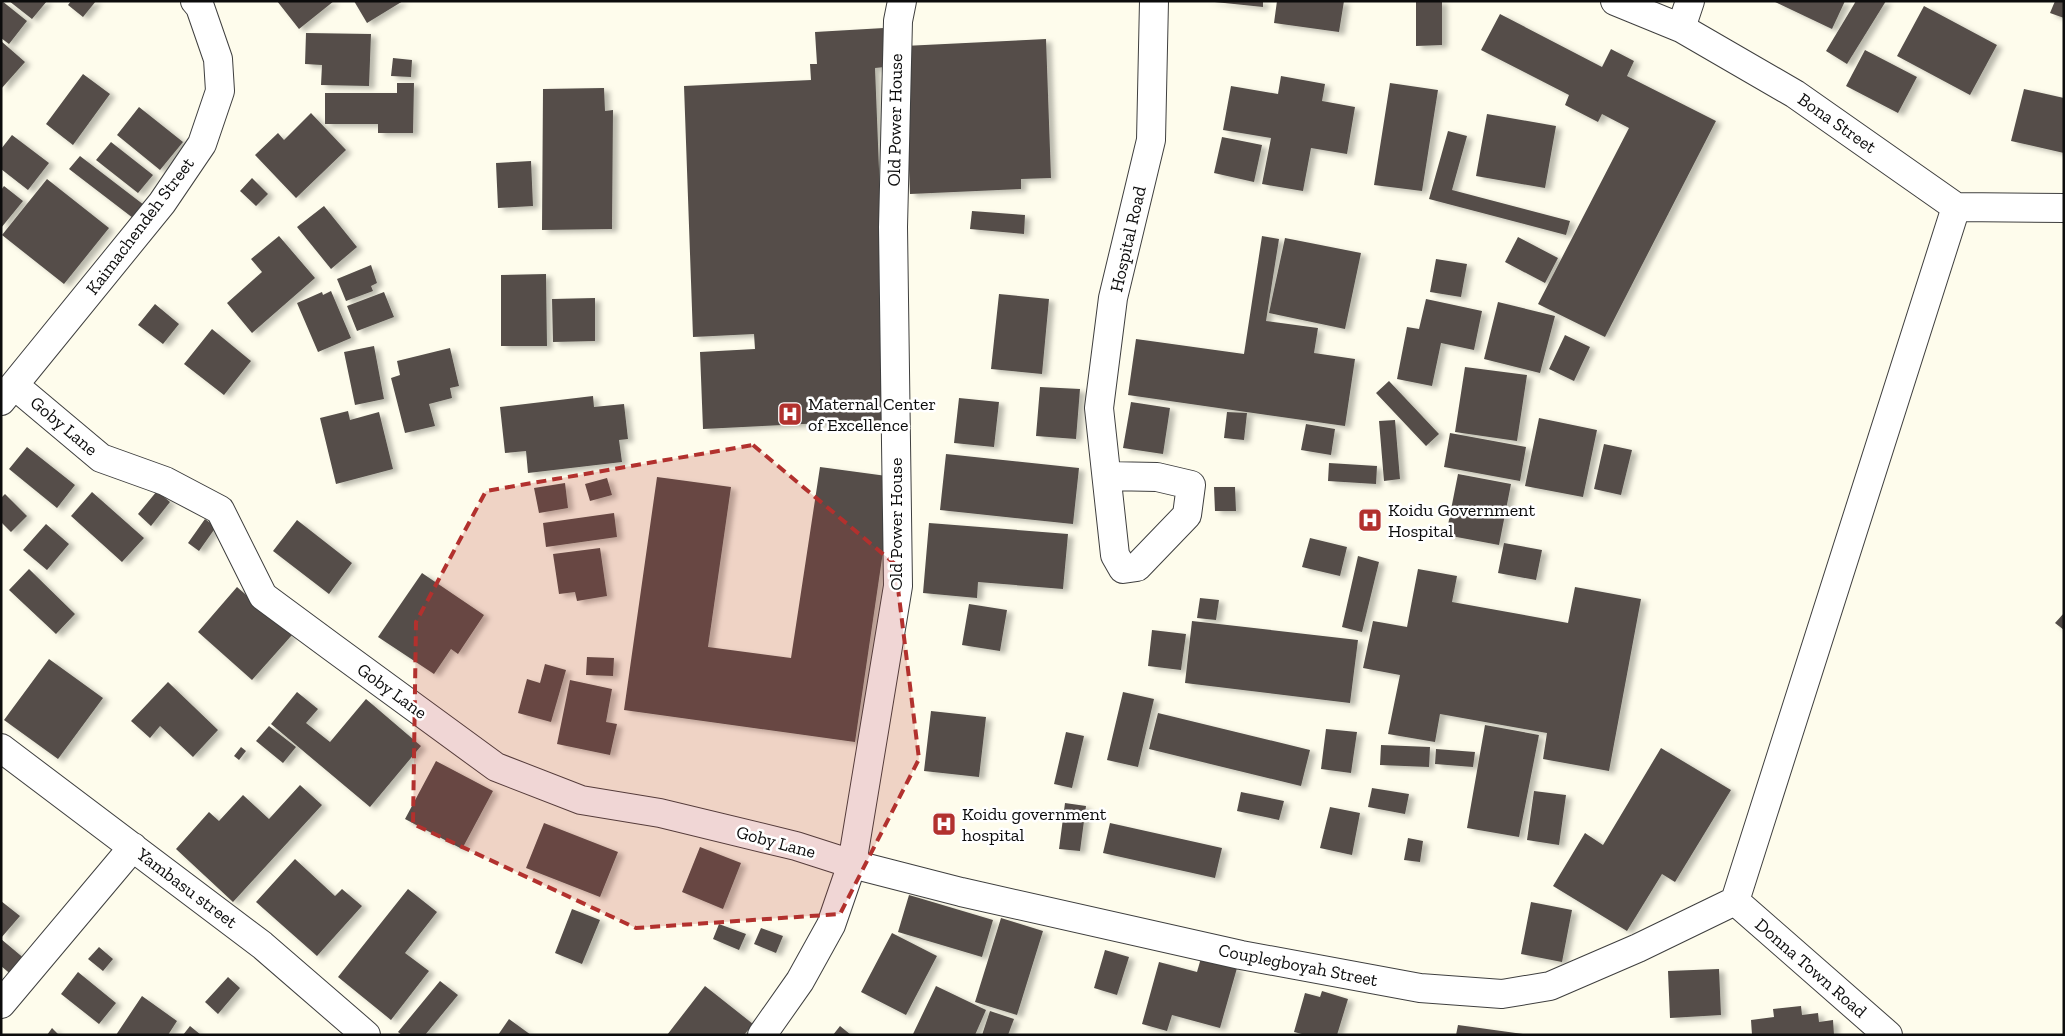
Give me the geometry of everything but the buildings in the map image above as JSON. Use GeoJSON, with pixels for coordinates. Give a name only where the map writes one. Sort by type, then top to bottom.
{"type":"FeatureCollection","features":[{"type":"Feature","properties":{"kind":"street","name":"Kaimachendeh Street"},"geometry":{"type":"LineString","coordinates":[[8,393],[162,204],[202,144],[220,92],[218,60],[200,7],[195,1]]}},
{"type":"Feature","properties":{"kind":"street","name":"Old Power House"},"geometry":{"type":"LineString","coordinates":[[762,1035],[800,981],[831,925],[852,864],[898,586],[893,227],[898,21],[902,1]]}},
{"type":"Feature","properties":{"kind":"street","name":"Hospital Road"},"geometry":{"type":"LineString","coordinates":[[1107,476],[1099,408],[1113,298],[1151,140],[1154,1]]}},
{"type":"Feature","properties":{"kind":"street","name":"Bona Street"},"geometry":{"type":"LineString","coordinates":[[1615,1],[1682,28],[1795,94],[1956,207]]}},
{"type":"Feature","properties":{"kind":"street"},"geometry":{"type":"LineString","coordinates":[[1682,28],[1690,1]]}},
{"type":"Feature","properties":{"kind":"street"},"geometry":{"type":"LineString","coordinates":[[1735,901],[1956,207],[2064,208]]}},
{"type":"Feature","properties":{"kind":"street","name":"Goby Lane"},"geometry":{"type":"LineString","coordinates":[[8,393],[101,458],[165,481],[220,510],[263,596],[496,767],[581,800],[660,813],[796,846],[852,864]]}},
{"type":"Feature","properties":{"kind":"street","name":"Yambasu street"},"geometry":{"type":"LineString","coordinates":[[1,748],[262,945],[366,1035]]}},
{"type":"Feature","properties":{"kind":"street"},"geometry":{"type":"LineString","coordinates":[[1,1004],[133,847]]}},
{"type":"Feature","properties":{"kind":"street","name":"Couplegboyah Street"},"geometry":{"type":"LineString","coordinates":[[852,864],[960,892],[1240,955],[1420,988],[1502,994],[1550,986],[1638,948],[1735,901]]}},
{"type":"Feature","properties":{"kind":"street","name":"Donna Town Road"},"geometry":{"type":"LineString","coordinates":[[1735,901],[1888,1035]]}},
{"type":"Feature","properties":{"kind":"highlighted area"},"geometry":{"type":"Polygon","coordinates":[[[753,445],[895,564],[919,759],[840,914],[636,928],[413,824],[416,622],[486,491],[753,445]]]}},
{"type":"Feature","properties":{"kind":"place","name":"Maternal Center of Excellence"},"geometry":{"type":"Point","coordinates":[790,414]}},
{"type":"Feature","properties":{"kind":"place","name":"Koidu Government Hospital"},"geometry":{"type":"Point","coordinates":[1370,520]}},
{"type":"Feature","properties":{"kind":"place","name":"Koidu government hospital"},"geometry":{"type":"Point","coordinates":[944,824]}}]}
